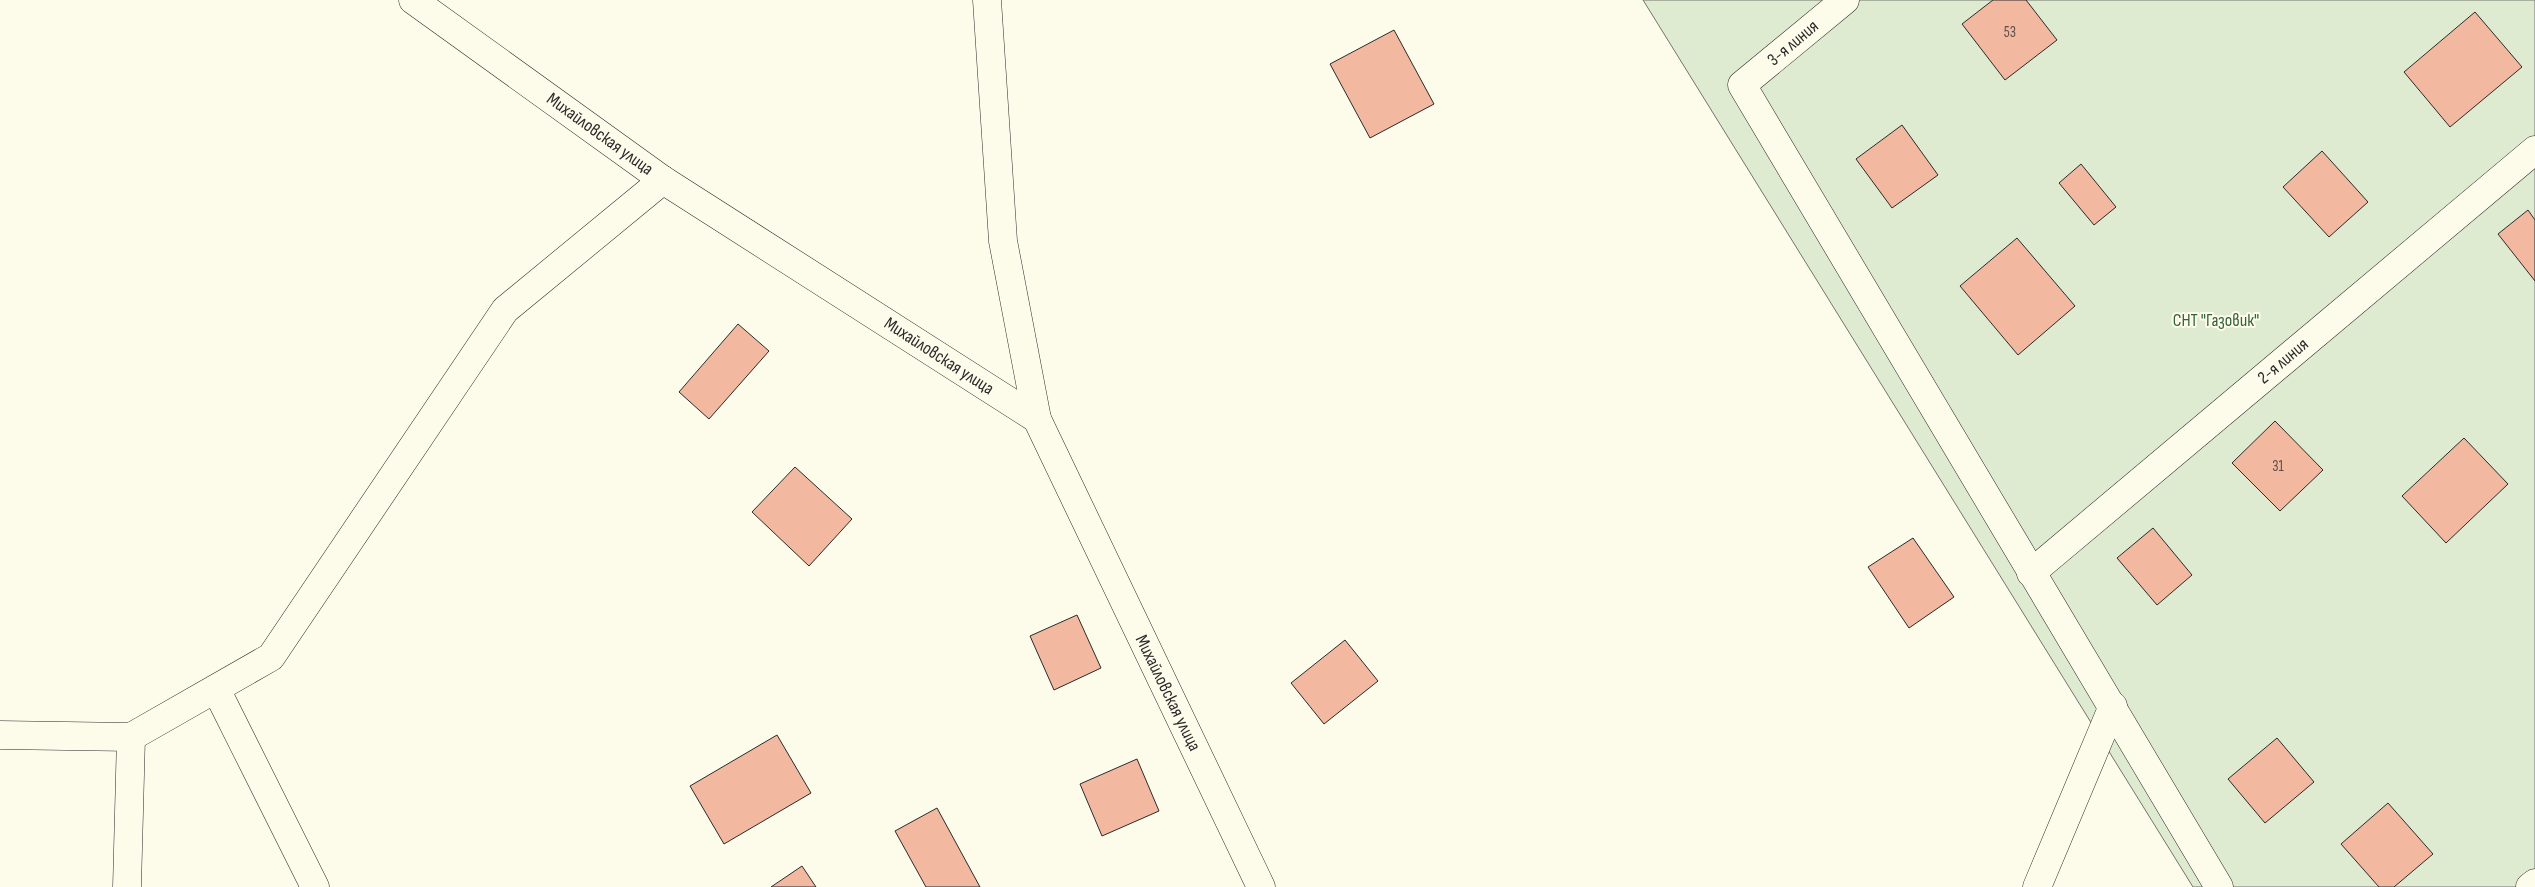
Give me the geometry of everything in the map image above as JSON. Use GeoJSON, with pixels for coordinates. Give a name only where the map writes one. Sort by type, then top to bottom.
{"type":"FeatureCollection","features":[{"type":"Feature","properties":{"kind":"street","name":"Михайловская улица"},"geometry":{"type":"LineString","coordinates":[[413,0],[663,180],[1037,419],[1261,887]]}},
{"type":"Feature","properties":{"kind":"street"},"geometry":{"type":"LineString","coordinates":[[987,0],[1003,242],[1037,419]]}},
{"type":"Feature","properties":{"kind":"street","name":"3-я линия"},"geometry":{"type":"LineString","coordinates":[[1845,0],[1742,85],[2031,573]]}},
{"type":"Feature","properties":{"kind":"street","name":"2-я линия"},"geometry":{"type":"LineString","coordinates":[[2031,573],[2535,150]]}},
{"type":"Feature","properties":{"kind":"street"},"geometry":{"type":"LineString","coordinates":[[0,735],[131,737],[271,658],[505,310],[663,180]]}},
{"type":"Feature","properties":{"kind":"street"},"geometry":{"type":"LineString","coordinates":[[2031,573],[2113,706],[2219,887]]}},
{"type":"Feature","properties":{"kind":"street"},"geometry":{"type":"LineString","coordinates":[[216,689],[314,887]]}},
{"type":"Feature","properties":{"kind":"street"},"geometry":{"type":"LineString","coordinates":[[2037,887],[2113,706]]}},
{"type":"Feature","properties":{"kind":"street"},"geometry":{"type":"LineString","coordinates":[[127,887],[131,737]]}},
{"type":"Feature","properties":{"kind":"street"},"geometry":{"type":"LineString","coordinates":[[2530,887],[2535,883]]}},
{"type":"Feature","properties":{"kind":"green space","name":"СНТ \"Газовик\""},"geometry":{"type":"Polygon","coordinates":[[[1643,0],[2535,0],[2535,887],[2193,887],[1643,0]]]}},
{"type":"Feature","properties":{"kind":"building"},"geometry":{"type":"Polygon","coordinates":[[[1993,0],[2026,0],[2057,40],[2005,80],[1962,24],[1993,0]]]}},
{"type":"Feature","properties":{"kind":"building"},"geometry":{"type":"Polygon","coordinates":[[[2475,12],[2522,67],[2450,127],[2404,72],[2475,12]]]}},
{"type":"Feature","properties":{"kind":"building"},"geometry":{"type":"Polygon","coordinates":[[[1394,30],[1434,104],[1370,138],[1330,64],[1394,30]]]}},
{"type":"Feature","properties":{"kind":"building"},"geometry":{"type":"Polygon","coordinates":[[[1902,125],[1938,175],[1892,208],[1856,159],[1902,125]]]}},
{"type":"Feature","properties":{"kind":"building"},"geometry":{"type":"Polygon","coordinates":[[[2322,151],[2368,202],[2329,237],[2283,187],[2322,151]]]}},
{"type":"Feature","properties":{"kind":"building"},"geometry":{"type":"Polygon","coordinates":[[[2081,164],[2116,207],[2094,225],[2059,183],[2081,164]]]}},
{"type":"Feature","properties":{"kind":"building"},"geometry":{"type":"Polygon","coordinates":[[[2528,210],[2535,220],[2535,281],[2498,234],[2528,210]]]}},
{"type":"Feature","properties":{"kind":"building"},"geometry":{"type":"Polygon","coordinates":[[[2017,238],[2075,306],[2018,355],[1960,286],[2017,238]]]}},
{"type":"Feature","properties":{"kind":"building"},"geometry":{"type":"Polygon","coordinates":[[[738,324],[769,351],[709,419],[679,392],[738,324]]]}},
{"type":"Feature","properties":{"kind":"building"},"geometry":{"type":"Polygon","coordinates":[[[2275,421],[2323,470],[2280,511],[2232,463],[2275,421]]]}},
{"type":"Feature","properties":{"kind":"building"},"geometry":{"type":"Polygon","coordinates":[[[2464,438],[2508,484],[2446,543],[2402,496],[2464,438]]]}},
{"type":"Feature","properties":{"kind":"building"},"geometry":{"type":"Polygon","coordinates":[[[795,467],[852,519],[809,566],[752,512],[795,467]]]}},
{"type":"Feature","properties":{"kind":"building"},"geometry":{"type":"Polygon","coordinates":[[[2153,528],[2192,575],[2157,605],[2117,558],[2153,528]]]}},
{"type":"Feature","properties":{"kind":"building"},"geometry":{"type":"Polygon","coordinates":[[[1913,538],[1954,597],[1909,628],[1868,567],[1913,538]]]}},
{"type":"Feature","properties":{"kind":"building"},"geometry":{"type":"Polygon","coordinates":[[[1077,615],[1101,668],[1054,690],[1030,636],[1077,615]]]}},
{"type":"Feature","properties":{"kind":"building"},"geometry":{"type":"Polygon","coordinates":[[[1345,640],[1378,681],[1324,724],[1291,683],[1345,640]]]}},
{"type":"Feature","properties":{"kind":"building"},"geometry":{"type":"Polygon","coordinates":[[[777,735],[811,793],[724,844],[690,786],[777,735]]]}},
{"type":"Feature","properties":{"kind":"building"},"geometry":{"type":"Polygon","coordinates":[[[2277,738],[2314,782],[2265,823],[2228,779],[2277,738]]]}},
{"type":"Feature","properties":{"kind":"building"},"geometry":{"type":"Polygon","coordinates":[[[1137,759],[1159,811],[1102,836],[1080,784],[1137,759]]]}},
{"type":"Feature","properties":{"kind":"building"},"geometry":{"type":"Polygon","coordinates":[[[2388,803],[2433,854],[2394,887],[2379,887],[2341,844],[2388,803]]]}},
{"type":"Feature","properties":{"kind":"building"},"geometry":{"type":"Polygon","coordinates":[[[937,808],[980,887],[926,887],[895,831],[937,808]]]}},
{"type":"Feature","properties":{"kind":"building"},"geometry":{"type":"Polygon","coordinates":[[[802,866],[816,887],[771,887],[802,866]]]}}]}
